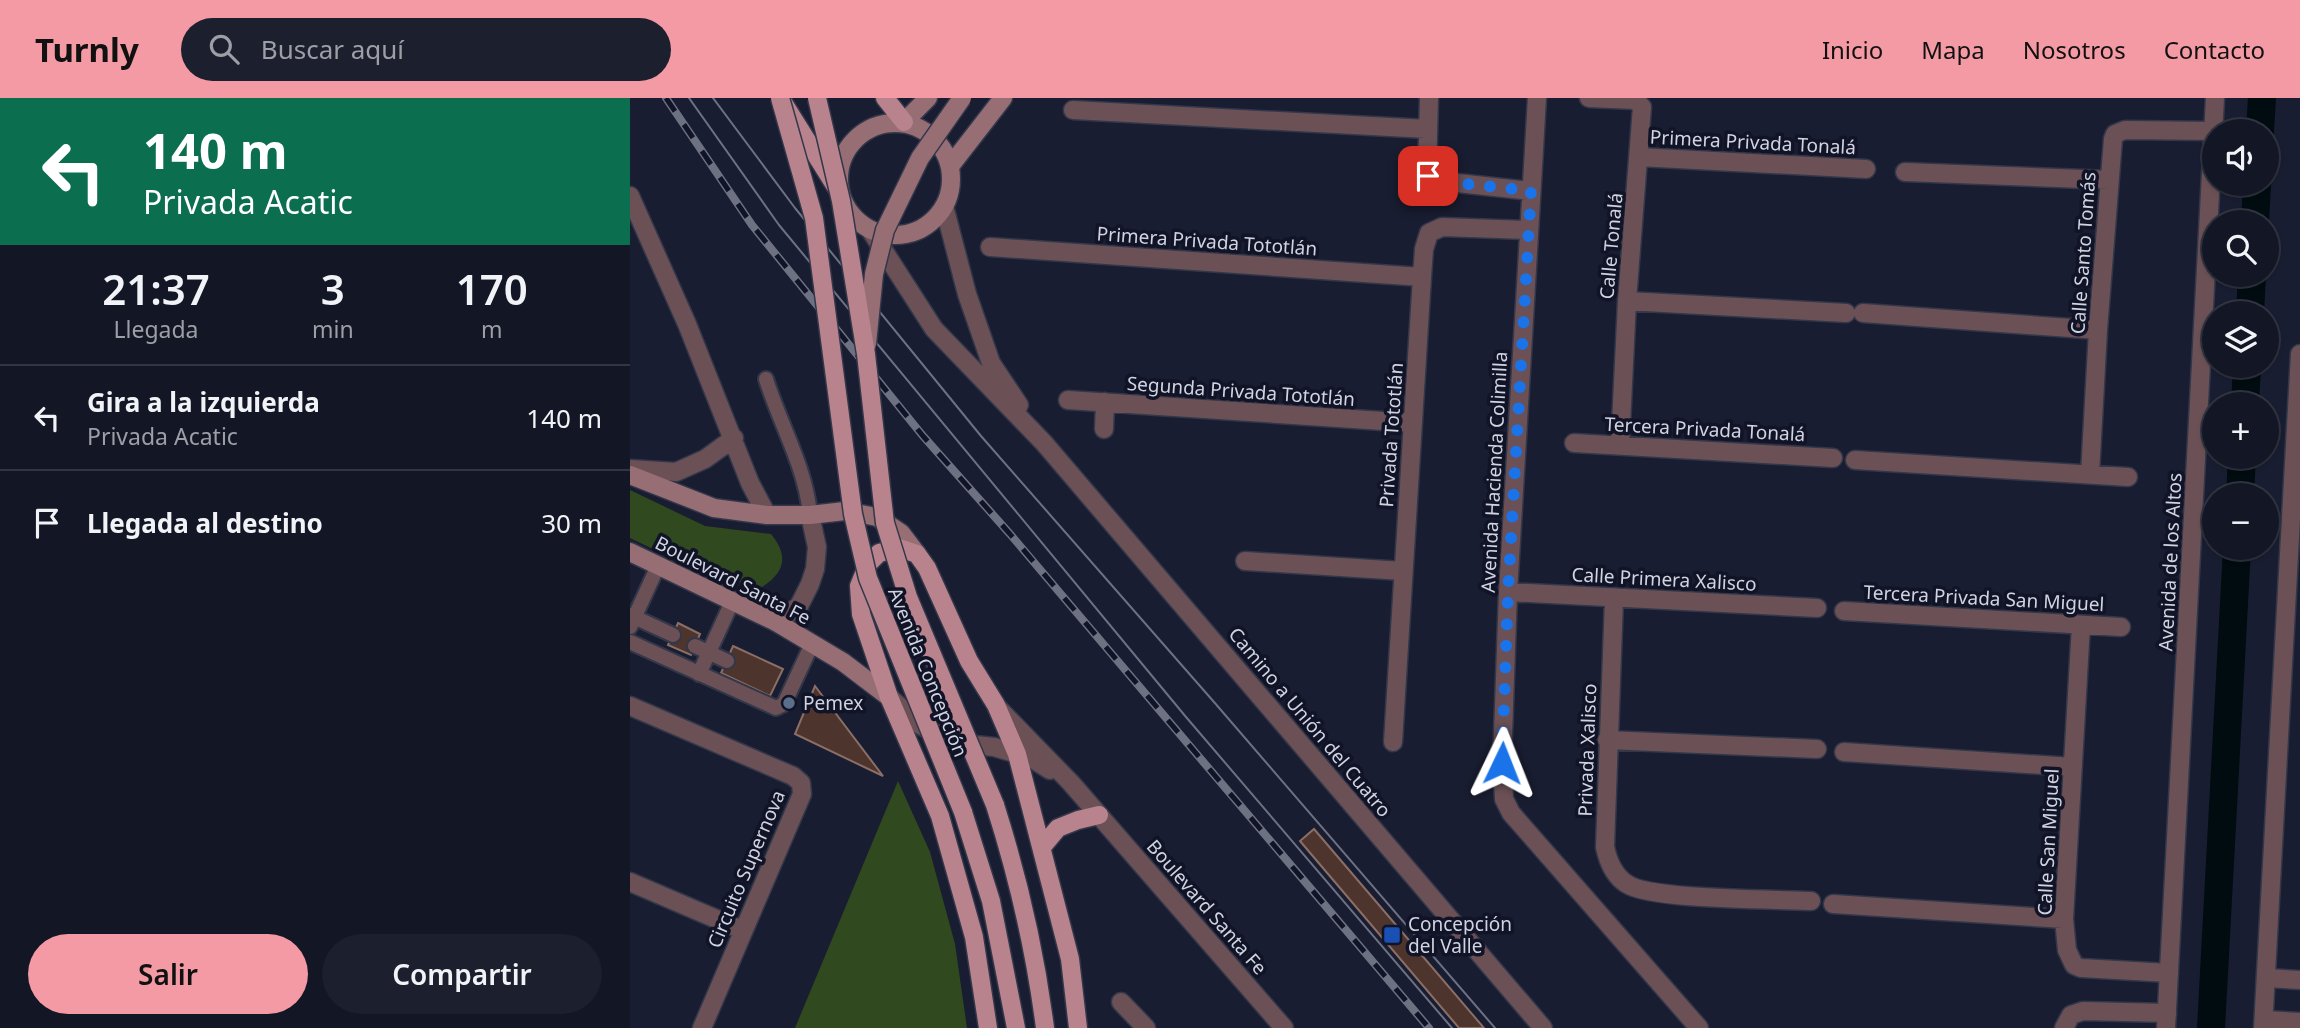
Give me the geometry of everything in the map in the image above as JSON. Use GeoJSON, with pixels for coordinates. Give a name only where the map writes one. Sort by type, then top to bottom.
{"type":"FeatureCollection","features":[{"type":"Feature","properties":{"kind":"main road"},"geometry":{"type":"LineString","coordinates":[[780,98],[840,192],[851,214],[871,230],[888,235],[905,235],[934,221],[950,194],[951,165],[944,149],[933,136],[920,127],[904,122],[884,122],[853,141],[844,156],[839,173],[840,192]]}},
{"type":"Feature","properties":{"kind":"main road","name":"Avenida Concepción"},"geometry":{"type":"LineString","coordinates":[[780,98],[814,218],[852,514],[868,578],[963,812],[991,901],[1016,1028]]}},
{"type":"Feature","properties":{"kind":"main road"},"geometry":{"type":"LineString","coordinates":[[817,98],[841,201],[866,354]]}},
{"type":"Feature","properties":{"kind":"main road"},"geometry":{"type":"LineString","coordinates":[[885,98],[904,122]]}},
{"type":"Feature","properties":{"kind":"main road"},"geometry":{"type":"LineString","coordinates":[[904,122],[928,98]]}},
{"type":"Feature","properties":{"kind":"main road"},"geometry":{"type":"LineString","coordinates":[[866,354],[874,274],[885,230],[920,158],[962,98]]}},
{"type":"Feature","properties":{"kind":"main road"},"geometry":{"type":"LineString","coordinates":[[951,165],[1003,98]]}},
{"type":"Feature","properties":{"kind":"main road","name":"Avenida Concepción"},"geometry":{"type":"LineString","coordinates":[[866,354],[886,523],[908,597],[995,804],[1017,874],[1030,933],[1045,1028]]}},
{"type":"Feature","properties":{"kind":"main road"},"geometry":{"type":"LineString","coordinates":[[630,475],[714,508],[767,515],[810,515],[845,511],[877,517],[901,533],[927,568],[969,661],[996,705],[1017,754],[1070,959],[1078,1028]]}},
{"type":"Feature","properties":{"kind":"main road"},"geometry":{"type":"LineString","coordinates":[[917,554],[899,548],[879,553],[868,565],[859,586],[861,614],[889,697],[940,816],[974,937],[988,1028]]}},
{"type":"Feature","properties":{"kind":"main road","name":"Boulevard Santa Fe"},"geometry":{"type":"LineString","coordinates":[[630,552],[776,622],[843,662],[889,697]]}},
{"type":"Feature","properties":{"kind":"main road"},"geometry":{"type":"LineString","coordinates":[[1042,847],[1058,828],[1099,815]]}},
{"type":"Feature","properties":{"kind":"street"},"geometry":{"type":"LineString","coordinates":[[1429,98],[1427,173],[1430,180],[1531,191]]}},
{"type":"Feature","properties":{"kind":"street","name":"Avenida Hacienda Colimilla"},"geometry":{"type":"LineString","coordinates":[[1537,98],[1508,592],[1502,763],[1504,799],[1511,813],[1699,1028]]}},
{"type":"Feature","properties":{"kind":"street","name":"Calle Tonalá"},"geometry":{"type":"LineString","coordinates":[[1589,98],[1640,102],[1642,111],[1627,301],[1620,446]]}},
{"type":"Feature","properties":{"kind":"street","name":"Avenida de los Altos"},"geometry":{"type":"LineString","coordinates":[[2215,119],[2216,98]]}},
{"type":"Feature","properties":{"kind":"street"},"geometry":{"type":"LineString","coordinates":[[1073,110],[1427,129]]}},
{"type":"Feature","properties":{"kind":"street","name":"Calle Santo Tomás"},"geometry":{"type":"LineString","coordinates":[[2090,474],[2113,138],[2120,131],[2202,131]]}},
{"type":"Feature","properties":{"kind":"street","name":"Primera Privada Tonalá"},"geometry":{"type":"LineString","coordinates":[[1639,157],[1866,169]]}},
{"type":"Feature","properties":{"kind":"street"},"geometry":{"type":"LineString","coordinates":[[1905,172],[2109,180]]}},
{"type":"Feature","properties":{"kind":"street"},"geometry":{"type":"LineString","coordinates":[[630,196],[687,324],[750,483],[767,515]]}},
{"type":"Feature","properties":{"kind":"street","name":"Avenida de los Altos"},"geometry":{"type":"LineString","coordinates":[[2167,1021],[2211,196]]}},
{"type":"Feature","properties":{"kind":"street","name":"Camino a Unión del Cuatro"},"geometry":{"type":"LineString","coordinates":[[944,206],[967,293],[990,363],[1044,443]]}},
{"type":"Feature","properties":{"kind":"street","name":"Privada Tototlán"},"geometry":{"type":"LineString","coordinates":[[1393,742],[1426,240],[1429,233],[1435,229],[1529,230]]}},
{"type":"Feature","properties":{"kind":"street","name":"Camino a Unión del Cuatro"},"geometry":{"type":"LineString","coordinates":[[871,230],[934,330],[1044,443],[1543,1028]]}},
{"type":"Feature","properties":{"kind":"street","name":"Primera Privada Tototlán"},"geometry":{"type":"LineString","coordinates":[[990,247],[1422,277]]}},
{"type":"Feature","properties":{"kind":"street"},"geometry":{"type":"LineString","coordinates":[[1627,301],[2098,330]]}},
{"type":"Feature","properties":{"kind":"street"},"geometry":{"type":"LineString","coordinates":[[2300,354],[2263,1024],[2300,1022]]}},
{"type":"Feature","properties":{"kind":"street","name":"Segunda Privada Tototlán"},"geometry":{"type":"LineString","coordinates":[[1068,400],[1413,423]]}},
{"type":"Feature","properties":{"kind":"street"},"geometry":{"type":"LineString","coordinates":[[1104,429],[1105,402]]}},
{"type":"Feature","properties":{"kind":"street"},"geometry":{"type":"LineString","coordinates":[[630,469],[676,472],[705,459],[734,438]]}},
{"type":"Feature","properties":{"kind":"street","name":"Tercera Privada Tonalá"},"geometry":{"type":"LineString","coordinates":[[1574,443],[1833,458]]}},
{"type":"Feature","properties":{"kind":"street"},"geometry":{"type":"LineString","coordinates":[[1855,460],[2128,477]]}},
{"type":"Feature","properties":{"kind":"street"},"geometry":{"type":"LineString","coordinates":[[776,622],[799,606],[815,569],[817,547],[810,515]]}},
{"type":"Feature","properties":{"kind":"street"},"geometry":{"type":"LineString","coordinates":[[1245,561],[1403,571]]}},
{"type":"Feature","properties":{"kind":"street","name":"Calle Primera Xalisco"},"geometry":{"type":"LineString","coordinates":[[1508,592],[1817,608]]}},
{"type":"Feature","properties":{"kind":"street","name":"Privada Xalisco"},"geometry":{"type":"LineString","coordinates":[[1614,599],[1605,848],[1610,865],[1625,883],[1654,893],[1811,901]]}},
{"type":"Feature","properties":{"kind":"street","name":"Tercera Privada San Miguel"},"geometry":{"type":"LineString","coordinates":[[1844,611],[2121,627]]}},
{"type":"Feature","properties":{"kind":"street","name":"Calle San Miguel"},"geometry":{"type":"LineString","coordinates":[[2081,625],[2064,919],[2067,950],[2074,965],[2089,970],[2169,973]]}},
{"type":"Feature","properties":{"kind":"street","name":"Boulevard Santa Fe"},"geometry":{"type":"LineString","coordinates":[[889,697],[920,724],[956,743],[994,747],[1031,758],[1071,783]]}},
{"type":"Feature","properties":{"kind":"street","name":"Boulevard Santa Fe"},"geometry":{"type":"LineString","coordinates":[[996,705],[1071,783],[1284,1028]]}},
{"type":"Feature","properties":{"kind":"street","name":"Circuito Supernova"},"geometry":{"type":"LineString","coordinates":[[630,706],[793,776],[801,783],[802,794],[702,1028]]}},
{"type":"Feature","properties":{"kind":"street"},"geometry":{"type":"LineString","coordinates":[[1607,740],[1817,749]]}},
{"type":"Feature","properties":{"kind":"street"},"geometry":{"type":"LineString","coordinates":[[1844,752],[2073,767]]}},
{"type":"Feature","properties":{"kind":"street"},"geometry":{"type":"LineString","coordinates":[[630,882],[742,930]]}},
{"type":"Feature","properties":{"kind":"street"},"geometry":{"type":"LineString","coordinates":[[1833,904],[2064,919]]}},
{"type":"Feature","properties":{"kind":"street"},"geometry":{"type":"LineString","coordinates":[[2266,978],[2300,980]]}},
{"type":"Feature","properties":{"kind":"street"},"geometry":{"type":"LineString","coordinates":[[1121,1002],[1146,1028]]}},
{"type":"Feature","properties":{"kind":"street"},"geometry":{"type":"LineString","coordinates":[[2064,1028],[2071,1015],[2082,1011],[2167,1021]]}},
{"type":"Feature","properties":{"kind":"lane"},"geometry":{"type":"LineString","coordinates":[[766,379],[775,409],[808,490],[810,515]]}},
{"type":"Feature","properties":{"kind":"lane"},"geometry":{"type":"LineString","coordinates":[[658,566],[632,620],[673,635]]}},
{"type":"Feature","properties":{"kind":"lane"},"geometry":{"type":"LineString","coordinates":[[699,674],[732,602]]}},
{"type":"Feature","properties":{"kind":"lane"},"geometry":{"type":"LineString","coordinates":[[630,642],[776,708],[784,704],[812,644]]}},
{"type":"Feature","properties":{"kind":"lane"},"geometry":{"type":"LineString","coordinates":[[695,646],[727,661]]}},
{"type":"Feature","properties":{"kind":"lane"},"geometry":{"type":"LineString","coordinates":[[775,684],[789,691]]}},
{"type":"Feature","properties":{"kind":"green space"},"geometry":{"type":"Polygon","coordinates":[[[630,490],[705,526],[771,534],[782,556],[780,569],[762,587],[711,577],[630,538],[630,490]]]}},
{"type":"Feature","properties":{"kind":"green space"},"geometry":{"type":"Polygon","coordinates":[[[898,781],[930,852],[955,944],[967,1028],[795,1028],[898,781]]]}},
{"type":"Feature","properties":{"kind":"building"},"geometry":{"type":"Polygon","coordinates":[[[678,623],[700,634],[691,655],[668,645],[678,623]]]}},
{"type":"Feature","properties":{"kind":"building"},"geometry":{"type":"Polygon","coordinates":[[[733,646],[783,669],[770,696],[721,673],[733,646]]]}},
{"type":"Feature","properties":{"kind":"building"},"geometry":{"type":"Polygon","coordinates":[[[815,686],[883,776],[795,734],[815,686]]]}},
{"type":"Feature","properties":{"kind":"building","name":"Concepción del Valle"},"geometry":{"type":"Polygon","coordinates":[[[1314,829],[1484,1028],[1459,1028],[1300,841],[1314,829]]]}},
{"type":"Feature","properties":{"kind":"waterway"},"geometry":{"type":"LineString","coordinates":[[2261,119],[2262,98]]}},
{"type":"Feature","properties":{"kind":"waterway"},"geometry":{"type":"LineString","coordinates":[[2256,196],[2256,210]]}},
{"type":"Feature","properties":{"kind":"waterway"},"geometry":{"type":"LineString","coordinates":[[2251,287],[2251,301]]}},
{"type":"Feature","properties":{"kind":"waterway"},"geometry":{"type":"LineString","coordinates":[[2246,378],[2246,392]]}},
{"type":"Feature","properties":{"kind":"waterway"},"geometry":{"type":"LineString","coordinates":[[2241,469],[2241,483]]}},
{"type":"Feature","properties":{"kind":"waterway"},"geometry":{"type":"LineString","coordinates":[[2211,1028],[2236,560]]}},
{"type":"Feature","properties":{"kind":"tram line"},"geometry":{"type":"LineString","coordinates":[[689,98],[779,225],[1186,717],[1452,1028]]}},
{"type":"Feature","properties":{"kind":"tram line"},"geometry":{"type":"LineString","coordinates":[[713,98],[795,208],[981,436],[1495,1028]]}},
{"type":"Feature","properties":{"kind":"railway"},"geometry":{"type":"LineString","coordinates":[[666,98],[752,225],[923,436],[1010,534],[1429,1028]]}},
{"type":"Feature","properties":{"kind":"place","name":"Pemex"},"geometry":{"type":"Point","coordinates":[789,703]}},
{"type":"Feature","properties":{"kind":"place","name":"Concepción del Valle"},"geometry":{"type":"Point","coordinates":[1392,935]}},
{"type":"Feature","properties":{"kind":"route"},"geometry":{"type":"LineString","coordinates":[[1428,176],[1430,180],[1531,191],[1508,592],[1502,763]]}}]}
